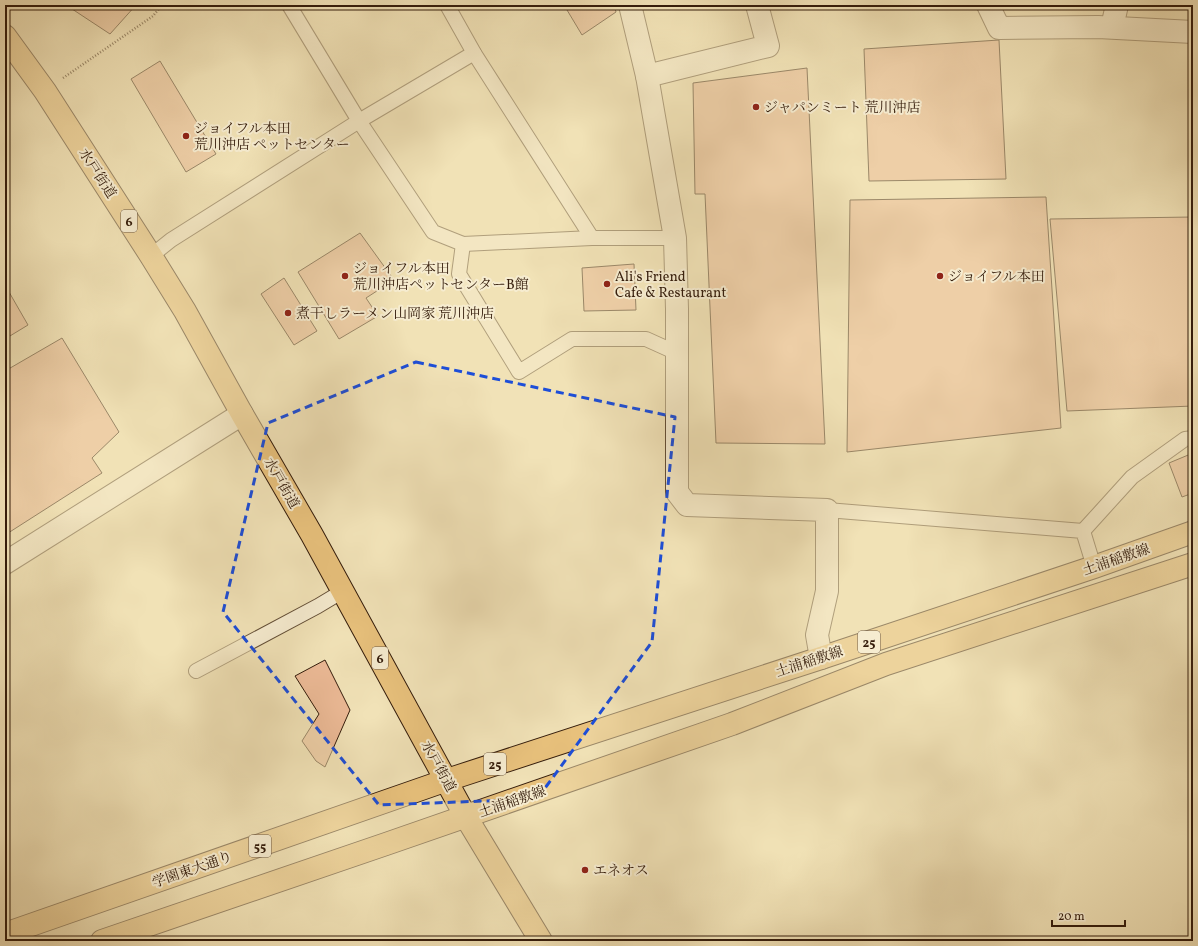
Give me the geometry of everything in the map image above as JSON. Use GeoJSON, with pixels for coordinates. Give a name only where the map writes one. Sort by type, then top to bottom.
{"type":"FeatureCollection","features":[{"type":"Feature","properties":{"kind":"main road","name":"水戸街道"},"geometry":{"type":"LineString","coordinates":[[5,36],[45,91],[185,311],[242,414],[312,535],[466,817],[541,941]]}},
{"type":"Feature","properties":{"kind":"main road","name":"土浦稲敷線"},"geometry":{"type":"LineString","coordinates":[[447,780],[821,658],[1094,567],[1193,532]]}},
{"type":"Feature","properties":{"kind":"main road","name":"土浦稲敷線"},"geometry":{"type":"LineString","coordinates":[[466,817],[732,724],[886,664],[1193,564]]}},
{"type":"Feature","properties":{"kind":"main road","name":"学園東大通り"},"geometry":{"type":"LineString","coordinates":[[5,934],[447,780]]}},
{"type":"Feature","properties":{"kind":"main road"},"geometry":{"type":"LineString","coordinates":[[102,941],[466,817]]}},
{"type":"Feature","properties":{"kind":"street"},"geometry":{"type":"LineString","coordinates":[[630,5],[647,76],[675,238],[677,492],[687,505],[827,510],[827,591],[817,635],[821,658]]}},
{"type":"Feature","properties":{"kind":"street"},"geometry":{"type":"LineString","coordinates":[[647,76],[768,46],[758,5]]}},
{"type":"Feature","properties":{"kind":"street"},"geometry":{"type":"LineString","coordinates":[[988,5],[999,28],[1112,27],[1193,32]]}},
{"type":"Feature","properties":{"kind":"street"},"geometry":{"type":"LineString","coordinates":[[1112,27],[1117,5]]}},
{"type":"Feature","properties":{"kind":"street"},"geometry":{"type":"LineString","coordinates":[[5,562],[242,414]]}},
{"type":"Feature","properties":{"kind":"lane"},"geometry":{"type":"LineString","coordinates":[[289,5],[359,121],[433,232],[463,244],[592,238],[675,238]]}},
{"type":"Feature","properties":{"kind":"lane"},"geometry":{"type":"LineString","coordinates":[[447,5],[474,53],[592,238]]}},
{"type":"Feature","properties":{"kind":"lane"},"geometry":{"type":"LineString","coordinates":[[151,256],[171,240],[359,121],[474,53]]}},
{"type":"Feature","properties":{"kind":"lane"},"geometry":{"type":"LineString","coordinates":[[463,244],[459,274],[519,372],[572,340],[646,339],[677,353]]}},
{"type":"Feature","properties":{"kind":"lane"},"geometry":{"type":"LineString","coordinates":[[1083,531],[1132,477],[1185,439],[1193,438]]}},
{"type":"Feature","properties":{"kind":"lane"},"geometry":{"type":"LineString","coordinates":[[827,510],[1083,531]]}},
{"type":"Feature","properties":{"kind":"lane"},"geometry":{"type":"LineString","coordinates":[[1083,531],[1094,567]]}},
{"type":"Feature","properties":{"kind":"lane"},"geometry":{"type":"LineString","coordinates":[[196,671],[318,606],[343,591]]}},
{"type":"Feature","properties":{"kind":"path"},"geometry":{"type":"LineString","coordinates":[[45,91],[153,16],[162,5]]}},
{"type":"Feature","properties":{"kind":"highlighted area"},"geometry":{"type":"Polygon","coordinates":[[[416,362],[675,417],[652,642],[537,799],[379,805],[223,612],[268,423],[416,362]]]}},
{"type":"Feature","properties":{"kind":"building"},"geometry":{"type":"Polygon","coordinates":[[[66,5],[136,5],[110,34],[66,5]]]}},
{"type":"Feature","properties":{"kind":"building"},"geometry":{"type":"Polygon","coordinates":[[[564,5],[614,5],[616,12],[582,35],[564,5]]]}},
{"type":"Feature","properties":{"kind":"building"},"geometry":{"type":"Polygon","coordinates":[[[999,40],[1006,179],[869,181],[864,49],[999,40]]]}},
{"type":"Feature","properties":{"kind":"building"},"geometry":{"type":"Polygon","coordinates":[[[160,61],[216,154],[186,172],[131,79],[160,61]]]}},
{"type":"Feature","properties":{"kind":"building"},"geometry":{"type":"Polygon","coordinates":[[[807,68],[825,444],[716,443],[705,194],[695,194],[693,83],[807,68]]]}},
{"type":"Feature","properties":{"kind":"building"},"geometry":{"type":"Polygon","coordinates":[[[1046,197],[1061,428],[847,452],[850,200],[1046,197]]]}},
{"type":"Feature","properties":{"kind":"building"},"geometry":{"type":"Polygon","coordinates":[[[1193,217],[1193,406],[1067,411],[1050,219],[1193,217]]]}},
{"type":"Feature","properties":{"kind":"building"},"geometry":{"type":"Polygon","coordinates":[[[360,233],[394,280],[366,298],[378,316],[339,339],[298,272],[360,233]]]}},
{"type":"Feature","properties":{"kind":"building"},"geometry":{"type":"Polygon","coordinates":[[[634,264],[636,310],[584,311],[582,268],[634,264]]]}},
{"type":"Feature","properties":{"kind":"building"},"geometry":{"type":"Polygon","coordinates":[[[284,278],[317,331],[294,345],[261,294],[284,278]]]}},
{"type":"Feature","properties":{"kind":"building"},"geometry":{"type":"Polygon","coordinates":[[[5,285],[28,325],[5,339],[5,285]]]}},
{"type":"Feature","properties":{"kind":"building"},"geometry":{"type":"Polygon","coordinates":[[[62,338],[119,432],[92,458],[102,473],[5,535],[5,371],[62,338]]]}},
{"type":"Feature","properties":{"kind":"building"},"geometry":{"type":"Polygon","coordinates":[[[1193,453],[1193,493],[1182,497],[1169,463],[1193,453]]]}},
{"type":"Feature","properties":{"kind":"building"},"geometry":{"type":"Polygon","coordinates":[[[325,660],[350,710],[325,767],[316,761],[302,741],[319,714],[295,676],[325,660]]]}},
{"type":"Feature","properties":{"kind":"place","name":"ジャパンミート 荒川沖店"},"geometry":{"type":"Point","coordinates":[756,107]}},
{"type":"Feature","properties":{"kind":"place","name":"ジョイフル本田 荒川沖店 ペットセンター"},"geometry":{"type":"Point","coordinates":[186,136]}},
{"type":"Feature","properties":{"kind":"place","name":"ジョイフル本田 荒川沖店ペットセンターB館"},"geometry":{"type":"Point","coordinates":[345,276]}},
{"type":"Feature","properties":{"kind":"place","name":"ジョイフル本田"},"geometry":{"type":"Point","coordinates":[940,276]}},
{"type":"Feature","properties":{"kind":"place","name":"Ali's Friend Cafe & Restaurant"},"geometry":{"type":"Point","coordinates":[607,284]}},
{"type":"Feature","properties":{"kind":"place","name":"煮干しラーメン山岡家 荒川沖店"},"geometry":{"type":"Point","coordinates":[288,313]}},
{"type":"Feature","properties":{"kind":"place","name":"エネオス"},"geometry":{"type":"Point","coordinates":[585,870]}}]}
